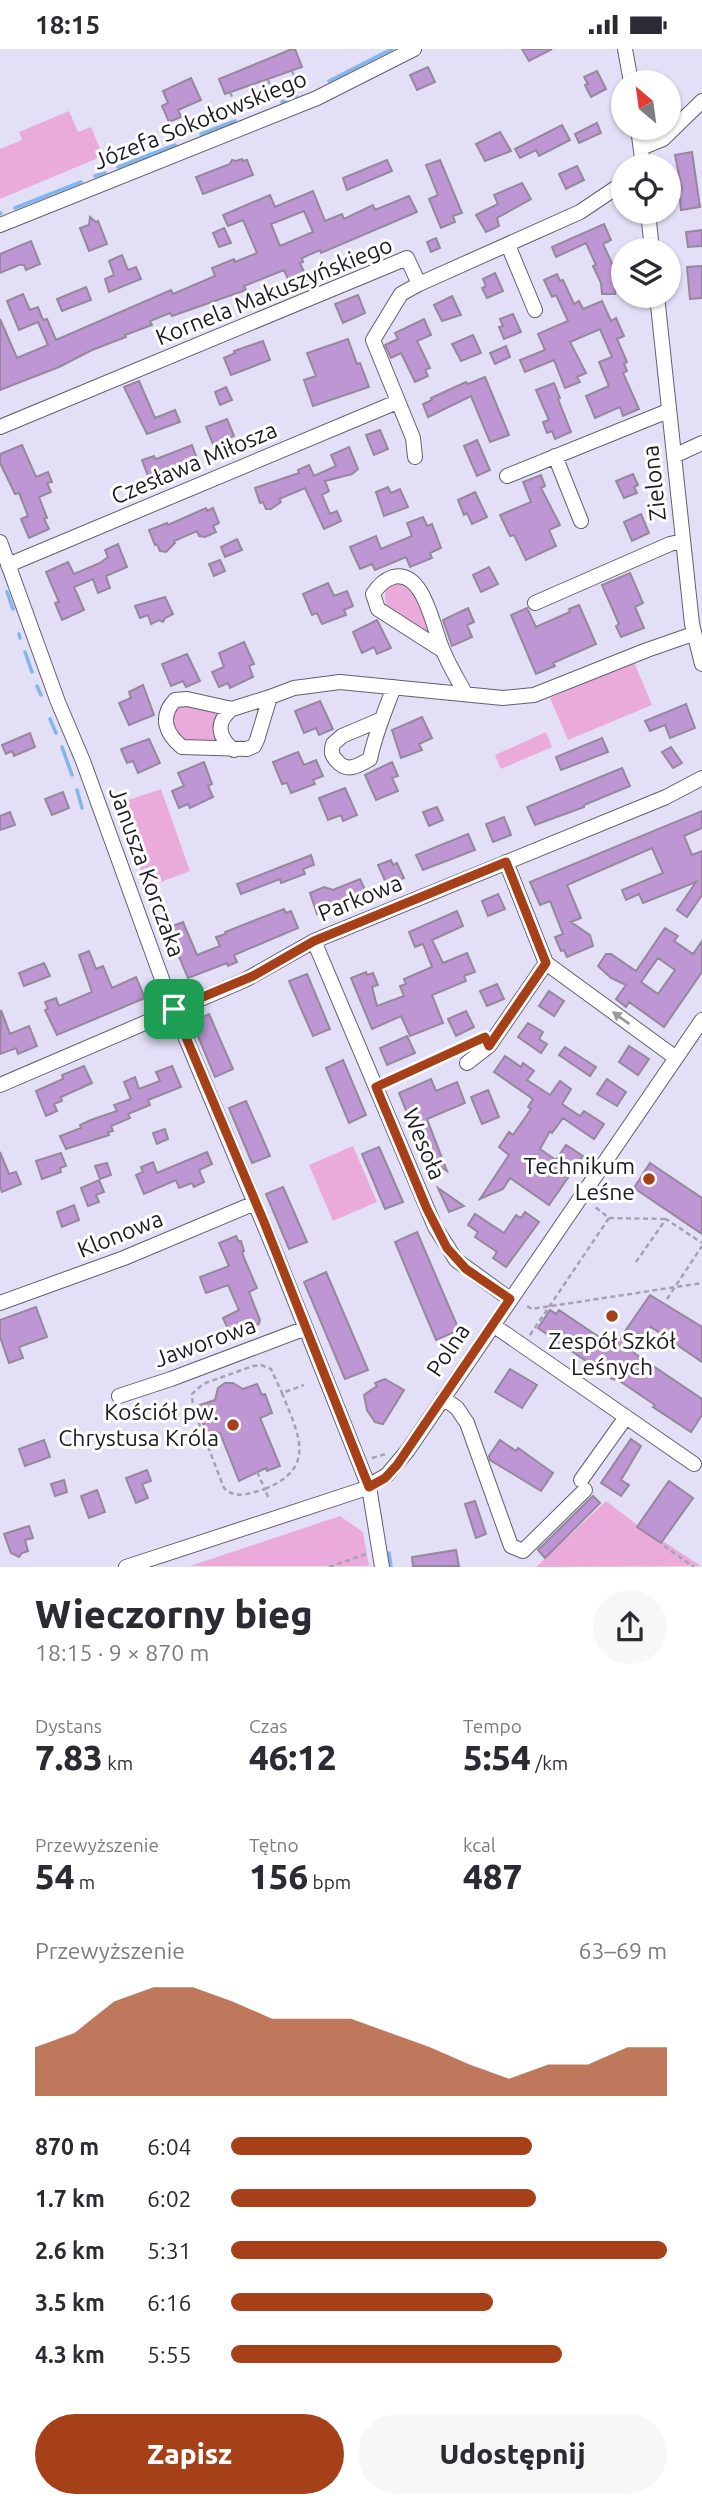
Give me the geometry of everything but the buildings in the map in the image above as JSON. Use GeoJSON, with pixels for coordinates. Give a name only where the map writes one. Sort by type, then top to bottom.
{"type":"FeatureCollection","features":[{"type":"Feature","properties":{"kind":"street","name":"Józefa Sokołowskiego"},"geometry":{"type":"LineString","coordinates":[[0,225],[305,103],[414,49]]}},
{"type":"Feature","properties":{"kind":"street"},"geometry":{"type":"LineString","coordinates":[[625,49],[629,70]]}},
{"type":"Feature","properties":{"kind":"street"},"geometry":{"type":"LineString","coordinates":[[641,148],[663,139],[702,101]]}},
{"type":"Feature","properties":{"kind":"street"},"geometry":{"type":"LineString","coordinates":[[640,140],[642,154]]}},
{"type":"Feature","properties":{"kind":"street"},"geometry":{"type":"LineString","coordinates":[[415,457],[413,438],[373,340],[401,294],[580,212],[611,191]]}},
{"type":"Feature","properties":{"kind":"street"},"geometry":{"type":"LineString","coordinates":[[508,245],[535,310]]}},
{"type":"Feature","properties":{"kind":"street","name":"Kornela Makuszyńskiego"},"geometry":{"type":"LineString","coordinates":[[0,427],[407,258],[419,285]]}},
{"type":"Feature","properties":{"kind":"street","name":"Zielona"},"geometry":{"type":"LineString","coordinates":[[658,308],[693,634],[702,664]]}},
{"type":"Feature","properties":{"kind":"street","name":"Czesława Miłosza"},"geometry":{"type":"LineString","coordinates":[[8,565],[397,402]]}},
{"type":"Feature","properties":{"kind":"street"},"geometry":{"type":"LineString","coordinates":[[508,476],[668,411]]}},
{"type":"Feature","properties":{"kind":"street"},"geometry":{"type":"LineString","coordinates":[[674,456],[702,443]]}},
{"type":"Feature","properties":{"kind":"street"},"geometry":{"type":"LineString","coordinates":[[555,456],[581,521]]}},
{"type":"Feature","properties":{"kind":"street"},"geometry":{"type":"LineString","coordinates":[[535,603],[670,544],[683,541]]}},
{"type":"Feature","properties":{"kind":"street","name":"Janusza Korczaka"},"geometry":{"type":"LineString","coordinates":[[0,542],[174,1009],[256,1203],[369,1487],[382,1566]]}},
{"type":"Feature","properties":{"kind":"street"},"geometry":{"type":"LineString","coordinates":[[442,650],[379,609],[373,594],[377,586],[396,576],[406,577],[416,584],[442,650],[465,693]]}},
{"type":"Feature","properties":{"kind":"street"},"geometry":{"type":"LineString","coordinates":[[234,750],[227,745],[220,729],[221,721],[232,709],[294,688],[340,682],[503,698],[534,695],[693,634]]}},
{"type":"Feature","properties":{"kind":"street"},"geometry":{"type":"LineString","coordinates":[[382,719],[394,687]]}},
{"type":"Feature","properties":{"kind":"street"},"geometry":{"type":"LineString","coordinates":[[232,709],[187,699],[175,700],[165,717],[167,729],[172,739],[182,747],[234,750],[254,746],[270,697]]}},
{"type":"Feature","properties":{"kind":"street","name":"Parkowa"},"geometry":{"type":"LineString","coordinates":[[0,1085],[253,976],[314,941],[666,797],[702,778]]}},
{"type":"Feature","properties":{"kind":"street"},"geometry":{"type":"LineString","coordinates":[[506,862],[546,963],[676,1058]]}},
{"type":"Feature","properties":{"kind":"street","name":"Wesoła"},"geometry":{"type":"LineString","coordinates":[[314,941],[427,1209],[447,1248],[466,1269],[510,1299]]}},
{"type":"Feature","properties":{"kind":"street"},"geometry":{"type":"LineString","coordinates":[[467,1063],[489,1046],[546,963]]}},
{"type":"Feature","properties":{"kind":"street","name":"Polna"},"geometry":{"type":"LineString","coordinates":[[126,1566],[369,1487],[385,1478],[397,1465],[702,1020]]}},
{"type":"Feature","properties":{"kind":"street","name":"Klonowa"},"geometry":{"type":"LineString","coordinates":[[0,1303],[124,1258],[256,1203]]}},
{"type":"Feature","properties":{"kind":"street"},"geometry":{"type":"LineString","coordinates":[[493,1325],[694,1464]]}},
{"type":"Feature","properties":{"kind":"street","name":"Jaworowa"},"geometry":{"type":"LineString","coordinates":[[119,1396],[172,1379],[306,1328]]}},
{"type":"Feature","properties":{"kind":"street"},"geometry":{"type":"LineString","coordinates":[[443,1398],[457,1408],[467,1423],[511,1546],[523,1551],[583,1485],[626,1417]]}},
{"type":"Feature","properties":{"kind":"path"},"geometry":{"type":"LineString","coordinates":[[292,71],[305,103]]}},
{"type":"Feature","properties":{"kind":"path"},"geometry":{"type":"LineString","coordinates":[[268,80],[281,113]]}},
{"type":"Feature","properties":{"kind":"path"},"geometry":{"type":"LineString","coordinates":[[230,92],[245,127]]}},
{"type":"Feature","properties":{"kind":"path"},"geometry":{"type":"LineString","coordinates":[[188,115],[200,145]]}},
{"type":"Feature","properties":{"kind":"path"},"geometry":{"type":"LineString","coordinates":[[376,1087],[473,1043]]}},
{"type":"Feature","properties":{"kind":"path"},"geometry":{"type":"LineString","coordinates":[[595,1207],[610,1218],[666,1219],[702,1245],[667,1299]]}},
{"type":"Feature","properties":{"kind":"path"},"geometry":{"type":"LineString","coordinates":[[523,1346],[610,1218]]}},
{"type":"Feature","properties":{"kind":"path"},"geometry":{"type":"LineString","coordinates":[[636,1262],[666,1219]]}},
{"type":"Feature","properties":{"kind":"path"},"geometry":{"type":"LineString","coordinates":[[527,1306],[551,1306],[702,1283]]}},
{"type":"Feature","properties":{"kind":"path"},"geometry":{"type":"LineString","coordinates":[[258,1365],[271,1369],[282,1393],[300,1440],[300,1449],[289,1475],[265,1489],[245,1495],[233,1495],[224,1488],[193,1408],[192,1394],[203,1384],[258,1365]]}},
{"type":"Feature","properties":{"kind":"path"},"geometry":{"type":"LineString","coordinates":[[282,1393],[304,1385]]}},
{"type":"Feature","properties":{"kind":"path"},"geometry":{"type":"LineString","coordinates":[[370,1458],[396,1451]]}},
{"type":"Feature","properties":{"kind":"path"},"geometry":{"type":"LineString","coordinates":[[257,1472],[268,1497]]}},
{"type":"Feature","properties":{"kind":"path"},"geometry":{"type":"LineString","coordinates":[[664,1546],[694,1566]]}},
{"type":"Feature","properties":{"kind":"path"},"geometry":{"type":"LineString","coordinates":[[329,1566],[380,1550]]}},
{"type":"Feature","properties":{"kind":"shaded area"},"geometry":{"type":"Polygon","coordinates":[[[69,111],[78,132],[91,127],[103,156],[0,199],[0,149],[22,140],[19,132],[69,111]]]}},
{"type":"Feature","properties":{"kind":"shaded area"},"geometry":{"type":"Polygon","coordinates":[[[396,581],[409,583],[431,634],[404,622],[390,612],[385,596],[387,585],[396,581]]]}},
{"type":"Feature","properties":{"kind":"shaded area"},"geometry":{"type":"Polygon","coordinates":[[[634,662],[652,705],[568,740],[550,698],[634,662]]]}},
{"type":"Feature","properties":{"kind":"shaded area"},"geometry":{"type":"Polygon","coordinates":[[[179,704],[226,711],[221,743],[176,741],[171,711],[179,704]]]}},
{"type":"Feature","properties":{"kind":"shaded area"},"geometry":{"type":"Polygon","coordinates":[[[546,732],[552,747],[501,769],[495,755],[546,732]]]}},
{"type":"Feature","properties":{"kind":"shaded area"},"geometry":{"type":"Polygon","coordinates":[[[161,789],[190,871],[147,887],[117,804],[161,789]]]}},
{"type":"Feature","properties":{"kind":"shaded area"},"geometry":{"type":"Polygon","coordinates":[[[353,1146],[377,1202],[333,1221],[309,1165],[353,1146]]]}},
{"type":"Feature","properties":{"kind":"shaded area"},"geometry":{"type":"Polygon","coordinates":[[[606,1501],[661,1543],[663,1541],[701,1566],[536,1567],[606,1501]]]}},
{"type":"Feature","properties":{"kind":"shaded area"},"geometry":{"type":"Polygon","coordinates":[[[340,1516],[363,1532],[369,1566],[190,1566],[340,1516]]]}},
{"type":"Feature","properties":{"kind":"waterway"},"geometry":{"type":"LineString","coordinates":[[329,81],[392,49]]}},
{"type":"Feature","properties":{"kind":"waterway"},"geometry":{"type":"LineString","coordinates":[[282,102],[296,96]]}},
{"type":"Feature","properties":{"kind":"waterway"},"geometry":{"type":"LineString","coordinates":[[201,134],[235,121]]}},
{"type":"Feature","properties":{"kind":"waterway"},"geometry":{"type":"LineString","coordinates":[[118,167],[175,145]]}},
{"type":"Feature","properties":{"kind":"waterway"},"geometry":{"type":"LineString","coordinates":[[95,176],[105,173]]}},
{"type":"Feature","properties":{"kind":"waterway"},"geometry":{"type":"LineString","coordinates":[[15,208],[81,182]]}},
{"type":"Feature","properties":{"kind":"waterway"},"geometry":{"type":"LineString","coordinates":[[7,592],[13,609]]}},
{"type":"Feature","properties":{"kind":"waterway"},"geometry":{"type":"LineString","coordinates":[[19,634],[20,638]]}},
{"type":"Feature","properties":{"kind":"waterway"},"geometry":{"type":"LineString","coordinates":[[25,652],[32,672]]}},
{"type":"Feature","properties":{"kind":"waterway"},"geometry":{"type":"LineString","coordinates":[[37,686],[41,695]]}},
{"type":"Feature","properties":{"kind":"waterway"},"geometry":{"type":"LineString","coordinates":[[50,719],[56,733]]}},
{"type":"Feature","properties":{"kind":"waterway"},"geometry":{"type":"LineString","coordinates":[[62,747],[72,775]]}},
{"type":"Feature","properties":{"kind":"waterway"},"geometry":{"type":"LineString","coordinates":[[77,790],[82,808]]}},
{"type":"Feature","properties":{"kind":"waterway"},"geometry":{"type":"LineString","coordinates":[[389,1553],[391,1567]]}},
{"type":"Feature","properties":{"kind":"place","name":"Technikum Leśne"},"geometry":{"type":"Point","coordinates":[649,1179]}},
{"type":"Feature","properties":{"kind":"place","name":"Zespół Szkół Leśnych"},"geometry":{"type":"Point","coordinates":[612,1316]}},
{"type":"Feature","properties":{"kind":"place","name":"Kościół pw. Chrystusa Króla"},"geometry":{"type":"Point","coordinates":[233,1425]}},
{"type":"Feature","properties":{"kind":"route"},"geometry":{"type":"LineString","coordinates":[[506,862],[546,963],[489,1046],[485,1037],[376,1087],[427,1209],[447,1248],[466,1269],[510,1299],[397,1465],[385,1478],[369,1487],[264,1222],[174,1009],[253,976],[314,941],[506,862]]}}]}
